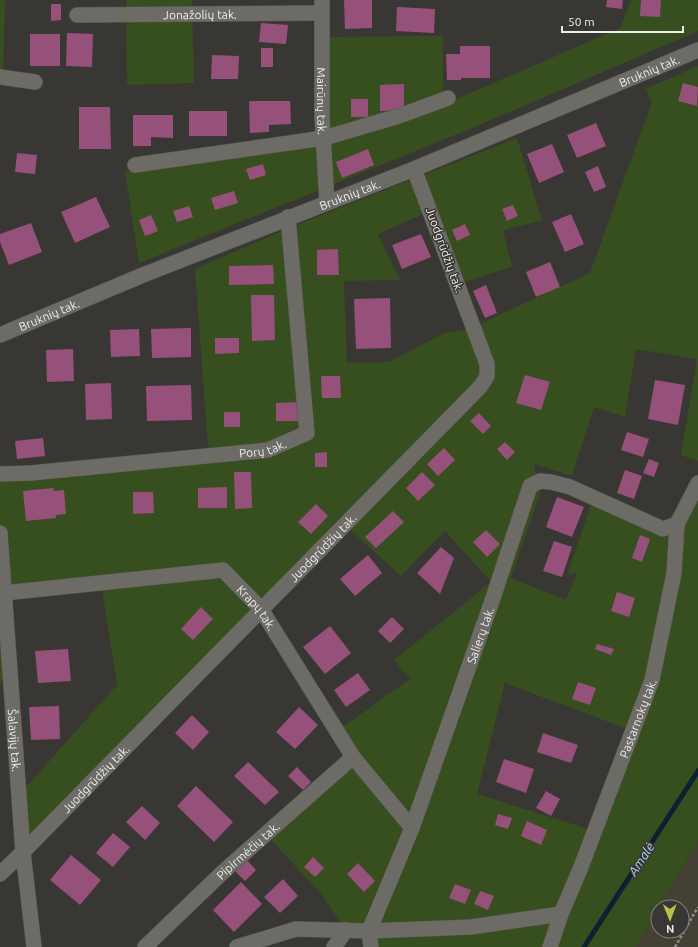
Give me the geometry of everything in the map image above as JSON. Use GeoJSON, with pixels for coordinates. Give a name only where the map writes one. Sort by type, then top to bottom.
{"type":"FeatureCollection","features":[{"type":"Feature","properties":{"kind":"street","name":"Jonažolių tak."},"geometry":{"type":"LineString","coordinates":[[77,15],[322,6]]}},
{"type":"Feature","properties":{"kind":"street","name":"Mairūnų tak."},"geometry":{"type":"LineString","coordinates":[[322,6],[322,117],[327,202]]}},
{"type":"Feature","properties":{"kind":"street","name":"Bruknių tak."},"geometry":{"type":"LineString","coordinates":[[0,335],[143,275],[414,169],[698,50]]}},
{"type":"Feature","properties":{"kind":"street"},"geometry":{"type":"LineString","coordinates":[[0,77],[35,82]]}},
{"type":"Feature","properties":{"kind":"street"},"geometry":{"type":"LineString","coordinates":[[136,165],[324,138],[399,116],[448,98]]}},
{"type":"Feature","properties":{"kind":"street","name":"Juodgrūdžių tak."},"geometry":{"type":"LineString","coordinates":[[0,874],[481,386],[487,376],[487,364],[414,169]]}},
{"type":"Feature","properties":{"kind":"street","name":"Porų tak."},"geometry":{"type":"LineString","coordinates":[[0,474],[31,473],[268,450],[307,433],[288,217]]}},
{"type":"Feature","properties":{"kind":"street","name":"Salierų tak."},"geometry":{"type":"LineString","coordinates":[[369,931],[412,828],[492,601],[530,486],[540,481],[551,482],[570,487],[663,529],[677,524]]}},
{"type":"Feature","properties":{"kind":"street","name":"Pastarnokų tak."},"geometry":{"type":"LineString","coordinates":[[550,947],[561,914],[582,867],[652,680],[674,573],[677,524],[698,484]]}},
{"type":"Feature","properties":{"kind":"street","name":"Šalavijų tak."},"geometry":{"type":"LineString","coordinates":[[0,533],[23,852],[34,947]]}},
{"type":"Feature","properties":{"kind":"street","name":"Krapų tak."},"geometry":{"type":"LineString","coordinates":[[4,592],[223,570],[261,609],[353,757],[412,828]]}},
{"type":"Feature","properties":{"kind":"street","name":"Pipirmėčių tak."},"geometry":{"type":"LineString","coordinates":[[145,947],[224,871],[353,757]]}},
{"type":"Feature","properties":{"kind":"street"},"geometry":{"type":"LineString","coordinates":[[237,947],[296,929],[369,931],[471,927],[561,914]]}},
{"type":"Feature","properties":{"kind":"street"},"geometry":{"type":"LineString","coordinates":[[334,947],[346,930]]}},
{"type":"Feature","properties":{"kind":"street"},"geometry":{"type":"LineString","coordinates":[[369,931],[371,947]]}},
{"type":"Feature","properties":{"kind":"path"},"geometry":{"type":"LineString","coordinates":[[675,947],[698,907]]}},
{"type":"Feature","properties":{"kind":"shaded area"},"geometry":{"type":"Polygon","coordinates":[[[698,841],[698,947],[636,947],[650,923],[650,939],[690,939],[690,899],[664,899],[698,841]]]}},
{"type":"Feature","properties":{"kind":"green space"},"geometry":{"type":"Polygon","coordinates":[[[0,0],[5,0],[3,78],[0,77],[0,0]]]}},
{"type":"Feature","properties":{"kind":"green space"},"geometry":{"type":"Polygon","coordinates":[[[126,0],[192,0],[194,83],[127,85],[126,0]]]}},
{"type":"Feature","properties":{"kind":"green space"},"geometry":{"type":"Polygon","coordinates":[[[631,0],[698,0],[698,31],[477,126],[139,263],[125,171],[326,144],[324,37],[443,36],[443,105],[620,28],[631,0]]]}},
{"type":"Feature","properties":{"kind":"green space"},"geometry":{"type":"Polygon","coordinates":[[[698,66],[698,461],[681,455],[697,359],[636,349],[625,417],[594,407],[572,476],[534,464],[540,493],[511,578],[566,600],[577,573],[567,575],[592,502],[676,538],[698,483],[698,841],[664,899],[650,899],[650,922],[636,947],[371,947],[369,931],[346,930],[321,894],[266,834],[353,757],[337,731],[410,679],[394,660],[491,582],[445,531],[401,576],[345,525],[23,852],[19,795],[117,685],[101,583],[4,593],[10,677],[0,682],[0,474],[57,470],[56,462],[208,448],[195,269],[289,228],[517,138],[542,221],[503,230],[512,267],[457,284],[430,211],[378,234],[400,280],[344,281],[347,363],[389,362],[444,333],[463,330],[477,325],[590,273],[652,102],[645,89],[698,66]],[[505,683],[477,794],[595,831],[633,731],[505,683]]]}},
{"type":"Feature","properties":{"kind":"building"},"geometry":{"type":"Polygon","coordinates":[[[344,0],[372,0],[372,28],[345,29],[344,0]]]}},
{"type":"Feature","properties":{"kind":"building"},"geometry":{"type":"Polygon","coordinates":[[[607,0],[623,0],[622,9],[606,7],[607,0]]]}},
{"type":"Feature","properties":{"kind":"building"},"geometry":{"type":"Polygon","coordinates":[[[641,0],[661,0],[660,17],[640,16],[641,0]]]}},
{"type":"Feature","properties":{"kind":"building"},"geometry":{"type":"Polygon","coordinates":[[[51,4],[61,4],[61,20],[51,21],[51,4]]]}},
{"type":"Feature","properties":{"kind":"building"},"geometry":{"type":"Polygon","coordinates":[[[397,7],[435,9],[434,33],[396,31],[397,7]]]}},
{"type":"Feature","properties":{"kind":"building"},"geometry":{"type":"Polygon","coordinates":[[[261,23],[288,25],[286,44],[259,42],[261,23]]]}},
{"type":"Feature","properties":{"kind":"building"},"geometry":{"type":"Polygon","coordinates":[[[67,33],[93,34],[92,67],[66,66],[67,33]]]}},
{"type":"Feature","properties":{"kind":"building"},"geometry":{"type":"Polygon","coordinates":[[[30,34],[60,34],[60,66],[30,66],[30,34]]]}},
{"type":"Feature","properties":{"kind":"building"},"geometry":{"type":"Polygon","coordinates":[[[460,46],[490,46],[490,78],[461,78],[461,80],[447,80],[446,54],[460,54],[460,46]]]}},
{"type":"Feature","properties":{"kind":"building"},"geometry":{"type":"Polygon","coordinates":[[[261,48],[273,48],[273,67],[261,67],[261,48]]]}},
{"type":"Feature","properties":{"kind":"building"},"geometry":{"type":"Polygon","coordinates":[[[212,55],[239,56],[238,79],[211,79],[212,55]]]}},
{"type":"Feature","properties":{"kind":"building"},"geometry":{"type":"Polygon","coordinates":[[[683,83],[698,87],[697,106],[678,101],[683,83]]]}},
{"type":"Feature","properties":{"kind":"building"},"geometry":{"type":"Polygon","coordinates":[[[404,84],[404,110],[380,111],[380,85],[404,84]]]}},
{"type":"Feature","properties":{"kind":"building"},"geometry":{"type":"Polygon","coordinates":[[[351,99],[368,99],[368,117],[351,117],[351,99]]]}},
{"type":"Feature","properties":{"kind":"building"},"geometry":{"type":"Polygon","coordinates":[[[249,101],[290,101],[291,124],[269,125],[269,132],[250,133],[249,101]]]}},
{"type":"Feature","properties":{"kind":"building"},"geometry":{"type":"Polygon","coordinates":[[[79,107],[110,107],[111,149],[79,149],[79,107]]]}},
{"type":"Feature","properties":{"kind":"building"},"geometry":{"type":"Polygon","coordinates":[[[189,111],[227,111],[227,136],[189,136],[189,111]]]}},
{"type":"Feature","properties":{"kind":"building"},"geometry":{"type":"Polygon","coordinates":[[[133,115],[173,115],[173,138],[151,137],[151,146],[133,146],[133,115]]]}},
{"type":"Feature","properties":{"kind":"building"},"geometry":{"type":"Polygon","coordinates":[[[596,123],[606,146],[577,158],[567,135],[596,123]]]}},
{"type":"Feature","properties":{"kind":"building"},"geometry":{"type":"Polygon","coordinates":[[[552,144],[564,172],[539,183],[527,154],[552,144]]]}},
{"type":"Feature","properties":{"kind":"building"},"geometry":{"type":"Polygon","coordinates":[[[368,149],[374,165],[342,178],[336,162],[368,149]]]}},
{"type":"Feature","properties":{"kind":"building"},"geometry":{"type":"Polygon","coordinates":[[[17,153],[37,155],[35,174],[15,172],[17,153]]]}},
{"type":"Feature","properties":{"kind":"building"},"geometry":{"type":"Polygon","coordinates":[[[263,164],[266,175],[250,180],[246,169],[263,164]]]}},
{"type":"Feature","properties":{"kind":"building"},"geometry":{"type":"Polygon","coordinates":[[[598,166],[606,187],[594,192],[585,172],[598,166]]]}},
{"type":"Feature","properties":{"kind":"building"},"geometry":{"type":"Polygon","coordinates":[[[234,191],[238,203],[215,210],[211,198],[234,191]]]}},
{"type":"Feature","properties":{"kind":"building"},"geometry":{"type":"Polygon","coordinates":[[[96,197],[110,227],[75,243],[61,212],[96,197]]]}},
{"type":"Feature","properties":{"kind":"building"},"geometry":{"type":"Polygon","coordinates":[[[513,205],[518,216],[507,221],[502,209],[513,205]]]}},
{"type":"Feature","properties":{"kind":"building"},"geometry":{"type":"Polygon","coordinates":[[[189,206],[193,217],[177,222],[173,211],[189,206]]]}},
{"type":"Feature","properties":{"kind":"building"},"geometry":{"type":"Polygon","coordinates":[[[571,214],[584,244],[565,252],[552,222],[571,214]]]}},
{"type":"Feature","properties":{"kind":"building"},"geometry":{"type":"Polygon","coordinates":[[[151,215],[158,231],[145,236],[139,220],[151,215]]]}},
{"type":"Feature","properties":{"kind":"building"},"geometry":{"type":"Polygon","coordinates":[[[31,223],[42,252],[9,265],[0,242],[0,234],[31,223]]]}},
{"type":"Feature","properties":{"kind":"building"},"geometry":{"type":"Polygon","coordinates":[[[465,224],[470,235],[457,241],[452,230],[465,224]]]}},
{"type":"Feature","properties":{"kind":"building"},"geometry":{"type":"Polygon","coordinates":[[[421,234],[431,257],[402,269],[392,245],[421,234]]]}},
{"type":"Feature","properties":{"kind":"building"},"geometry":{"type":"Polygon","coordinates":[[[338,249],[339,275],[317,275],[317,250],[338,249]]]}},
{"type":"Feature","properties":{"kind":"building"},"geometry":{"type":"Polygon","coordinates":[[[550,262],[560,287],[536,297],[526,272],[550,262]]]}},
{"type":"Feature","properties":{"kind":"building"},"geometry":{"type":"Polygon","coordinates":[[[273,265],[274,284],[229,285],[229,266],[273,265]]]}},
{"type":"Feature","properties":{"kind":"building"},"geometry":{"type":"Polygon","coordinates":[[[486,285],[497,313],[485,318],[473,291],[486,285]]]}},
{"type":"Feature","properties":{"kind":"building"},"geometry":{"type":"Polygon","coordinates":[[[251,295],[274,295],[275,340],[252,341],[251,295]]]}},
{"type":"Feature","properties":{"kind":"building"},"geometry":{"type":"Polygon","coordinates":[[[390,298],[391,348],[356,349],[354,299],[390,298]]]}},
{"type":"Feature","properties":{"kind":"building"},"geometry":{"type":"Polygon","coordinates":[[[191,328],[191,357],[152,358],[151,329],[191,328]]]}},
{"type":"Feature","properties":{"kind":"building"},"geometry":{"type":"Polygon","coordinates":[[[139,329],[140,356],[111,357],[110,330],[139,329]]]}},
{"type":"Feature","properties":{"kind":"building"},"geometry":{"type":"Polygon","coordinates":[[[215,338],[239,338],[239,353],[215,354],[215,338]]]}},
{"type":"Feature","properties":{"kind":"building"},"geometry":{"type":"Polygon","coordinates":[[[73,349],[74,381],[47,382],[46,350],[73,349]]]}},
{"type":"Feature","properties":{"kind":"building"},"geometry":{"type":"Polygon","coordinates":[[[525,375],[550,382],[541,410],[516,403],[525,375]]]}},
{"type":"Feature","properties":{"kind":"building"},"geometry":{"type":"Polygon","coordinates":[[[321,376],[340,376],[341,398],[322,398],[321,376]]]}},
{"type":"Feature","properties":{"kind":"building"},"geometry":{"type":"Polygon","coordinates":[[[655,380],[685,385],[678,425],[648,419],[655,380]]]}},
{"type":"Feature","properties":{"kind":"building"},"geometry":{"type":"Polygon","coordinates":[[[111,383],[112,419],[86,420],[85,384],[111,383]]]}},
{"type":"Feature","properties":{"kind":"building"},"geometry":{"type":"Polygon","coordinates":[[[191,385],[192,420],[147,421],[146,386],[191,385]]]}},
{"type":"Feature","properties":{"kind":"building"},"geometry":{"type":"Polygon","coordinates":[[[300,402],[300,421],[276,421],[276,403],[300,402]]]}},
{"type":"Feature","properties":{"kind":"building"},"geometry":{"type":"Polygon","coordinates":[[[224,412],[240,412],[240,427],[224,427],[224,412]]]}},
{"type":"Feature","properties":{"kind":"building"},"geometry":{"type":"Polygon","coordinates":[[[479,413],[491,426],[483,434],[470,421],[479,413]]]}},
{"type":"Feature","properties":{"kind":"building"},"geometry":{"type":"Polygon","coordinates":[[[627,432],[649,439],[643,457],[621,450],[627,432]]]}},
{"type":"Feature","properties":{"kind":"building"},"geometry":{"type":"Polygon","coordinates":[[[43,438],[45,456],[17,459],[15,441],[43,438]]]}},
{"type":"Feature","properties":{"kind":"building"},"geometry":{"type":"Polygon","coordinates":[[[505,442],[515,452],[507,460],[497,449],[505,442]]]}},
{"type":"Feature","properties":{"kind":"building"},"geometry":{"type":"Polygon","coordinates":[[[444,448],[455,460],[438,476],[427,464],[444,448]]]}},
{"type":"Feature","properties":{"kind":"building"},"geometry":{"type":"Polygon","coordinates":[[[327,452],[327,467],[315,467],[315,453],[327,452]]]}},
{"type":"Feature","properties":{"kind":"building"},"geometry":{"type":"Polygon","coordinates":[[[649,459],[659,463],[654,477],[643,473],[649,459]]]}},
{"type":"Feature","properties":{"kind":"building"},"geometry":{"type":"Polygon","coordinates":[[[625,470],[642,476],[634,499],[617,493],[625,470]]]}},
{"type":"Feature","properties":{"kind":"building"},"geometry":{"type":"Polygon","coordinates":[[[234,472],[251,472],[252,508],[235,509],[234,472]]]}},
{"type":"Feature","properties":{"kind":"building"},"geometry":{"type":"Polygon","coordinates":[[[422,472],[435,485],[418,501],[406,488],[422,472]]]}},
{"type":"Feature","properties":{"kind":"building"},"geometry":{"type":"Polygon","coordinates":[[[227,487],[227,508],[198,508],[198,488],[227,487]]]}},
{"type":"Feature","properties":{"kind":"building"},"geometry":{"type":"Polygon","coordinates":[[[53,488],[54,491],[64,490],[66,514],[56,515],[56,518],[26,521],[23,491],[53,488]]]}},
{"type":"Feature","properties":{"kind":"building"},"geometry":{"type":"Polygon","coordinates":[[[133,492],[153,492],[154,513],[133,514],[133,492]]]}},
{"type":"Feature","properties":{"kind":"building"},"geometry":{"type":"Polygon","coordinates":[[[557,497],[584,507],[572,537],[546,527],[557,497]]]}},
{"type":"Feature","properties":{"kind":"building"},"geometry":{"type":"Polygon","coordinates":[[[316,504],[328,516],[311,534],[298,522],[316,504]]]}},
{"type":"Feature","properties":{"kind":"building"},"geometry":{"type":"Polygon","coordinates":[[[393,511],[404,522],[376,548],[365,537],[393,511]]]}},
{"type":"Feature","properties":{"kind":"building"},"geometry":{"type":"Polygon","coordinates":[[[486,530],[500,544],[487,557],[473,542],[486,530]]]}},
{"type":"Feature","properties":{"kind":"building"},"geometry":{"type":"Polygon","coordinates":[[[640,535],[650,539],[642,562],[632,558],[640,535]]]}},
{"type":"Feature","properties":{"kind":"building"},"geometry":{"type":"Polygon","coordinates":[[[554,541],[572,547],[562,577],[543,571],[554,541]]]}},
{"type":"Feature","properties":{"kind":"building"},"geometry":{"type":"Polygon","coordinates":[[[441,547],[454,558],[440,594],[417,573],[441,547]]]}},
{"type":"Feature","properties":{"kind":"building"},"geometry":{"type":"Polygon","coordinates":[[[368,555],[382,573],[355,596],[340,579],[368,555]]]}},
{"type":"Feature","properties":{"kind":"building"},"geometry":{"type":"Polygon","coordinates":[[[617,592],[635,598],[629,617],[611,611],[617,592]]]}},
{"type":"Feature","properties":{"kind":"building"},"geometry":{"type":"Polygon","coordinates":[[[201,607],[213,619],[193,640],[181,629],[201,607]]]}},
{"type":"Feature","properties":{"kind":"building"},"geometry":{"type":"Polygon","coordinates":[[[392,617],[404,629],[390,643],[378,631],[392,617]]]}},
{"type":"Feature","properties":{"kind":"building"},"geometry":{"type":"Polygon","coordinates":[[[330,626],[351,653],[325,674],[303,647],[330,626]]]}},
{"type":"Feature","properties":{"kind":"building"},"geometry":{"type":"Polygon","coordinates":[[[597,644],[614,649],[611,655],[595,649],[597,644]]]}},
{"type":"Feature","properties":{"kind":"building"},"geometry":{"type":"Polygon","coordinates":[[[68,649],[71,681],[38,683],[35,651],[68,649]]]}},
{"type":"Feature","properties":{"kind":"building"},"geometry":{"type":"Polygon","coordinates":[[[358,673],[370,690],[346,707],[334,690],[358,673]]]}},
{"type":"Feature","properties":{"kind":"building"},"geometry":{"type":"Polygon","coordinates":[[[578,682],[596,688],[590,705],[572,699],[578,682]]]}},
{"type":"Feature","properties":{"kind":"building"},"geometry":{"type":"Polygon","coordinates":[[[59,706],[60,739],[31,740],[29,707],[59,706]]]}},
{"type":"Feature","properties":{"kind":"building"},"geometry":{"type":"Polygon","coordinates":[[[299,707],[318,725],[295,749],[276,732],[299,707]]]}},
{"type":"Feature","properties":{"kind":"building"},"geometry":{"type":"Polygon","coordinates":[[[192,715],[209,732],[193,750],[175,733],[192,715]]]}},
{"type":"Feature","properties":{"kind":"building"},"geometry":{"type":"Polygon","coordinates":[[[543,733],[578,745],[571,763],[537,752],[543,733]]]}},
{"type":"Feature","properties":{"kind":"building"},"geometry":{"type":"Polygon","coordinates":[[[504,759],[534,769],[526,793],[496,782],[504,759]]]}},
{"type":"Feature","properties":{"kind":"building"},"geometry":{"type":"Polygon","coordinates":[[[248,762],[279,792],[265,805],[234,776],[248,762]]]}},
{"type":"Feature","properties":{"kind":"building"},"geometry":{"type":"Polygon","coordinates":[[[297,767],[311,782],[303,790],[288,776],[297,767]]]}},
{"type":"Feature","properties":{"kind":"building"},"geometry":{"type":"Polygon","coordinates":[[[196,786],[233,822],[214,842],[177,806],[196,786]]]}},
{"type":"Feature","properties":{"kind":"building"},"geometry":{"type":"Polygon","coordinates":[[[546,791],[560,799],[551,816],[536,808],[546,791]]]}},
{"type":"Feature","properties":{"kind":"building"},"geometry":{"type":"Polygon","coordinates":[[[142,806],[160,823],[145,840],[126,822],[142,806]]]}},
{"type":"Feature","properties":{"kind":"building"},"geometry":{"type":"Polygon","coordinates":[[[498,814],[512,818],[508,829],[495,825],[498,814]]]}},
{"type":"Feature","properties":{"kind":"building"},"geometry":{"type":"Polygon","coordinates":[[[527,821],[547,830],[541,845],[521,836],[527,821]]]}},
{"type":"Feature","properties":{"kind":"building"},"geometry":{"type":"Polygon","coordinates":[[[113,833],[130,847],[113,867],[96,853],[113,833]]]}},
{"type":"Feature","properties":{"kind":"building"},"geometry":{"type":"Polygon","coordinates":[[[71,855],[101,880],[80,905],[50,880],[71,855]]]}},
{"type":"Feature","properties":{"kind":"building"},"geometry":{"type":"Polygon","coordinates":[[[313,857],[324,868],[315,877],[304,867],[313,857]]]}},
{"type":"Feature","properties":{"kind":"building"},"geometry":{"type":"Polygon","coordinates":[[[247,860],[256,870],[245,881],[235,871],[247,860]]]}},
{"type":"Feature","properties":{"kind":"building"},"geometry":{"type":"Polygon","coordinates":[[[358,863],[375,881],[364,892],[347,874],[358,863]]]}},
{"type":"Feature","properties":{"kind":"building"},"geometry":{"type":"Polygon","coordinates":[[[283,879],[298,896],[280,913],[264,897],[283,879]]]}},
{"type":"Feature","properties":{"kind":"building"},"geometry":{"type":"Polygon","coordinates":[[[241,882],[262,904],[234,932],[213,910],[241,882]]]}},
{"type":"Feature","properties":{"kind":"building"},"geometry":{"type":"Polygon","coordinates":[[[455,884],[471,890],[465,904],[449,898],[455,884]]]}},
{"type":"Feature","properties":{"kind":"building"},"geometry":{"type":"Polygon","coordinates":[[[480,891],[494,896],[488,910],[474,904],[480,891]]]}},
{"type":"Feature","properties":{"kind":"waterway","name":"Amalė"},"geometry":{"type":"LineString","coordinates":[[584,947],[698,771]]}}]}
